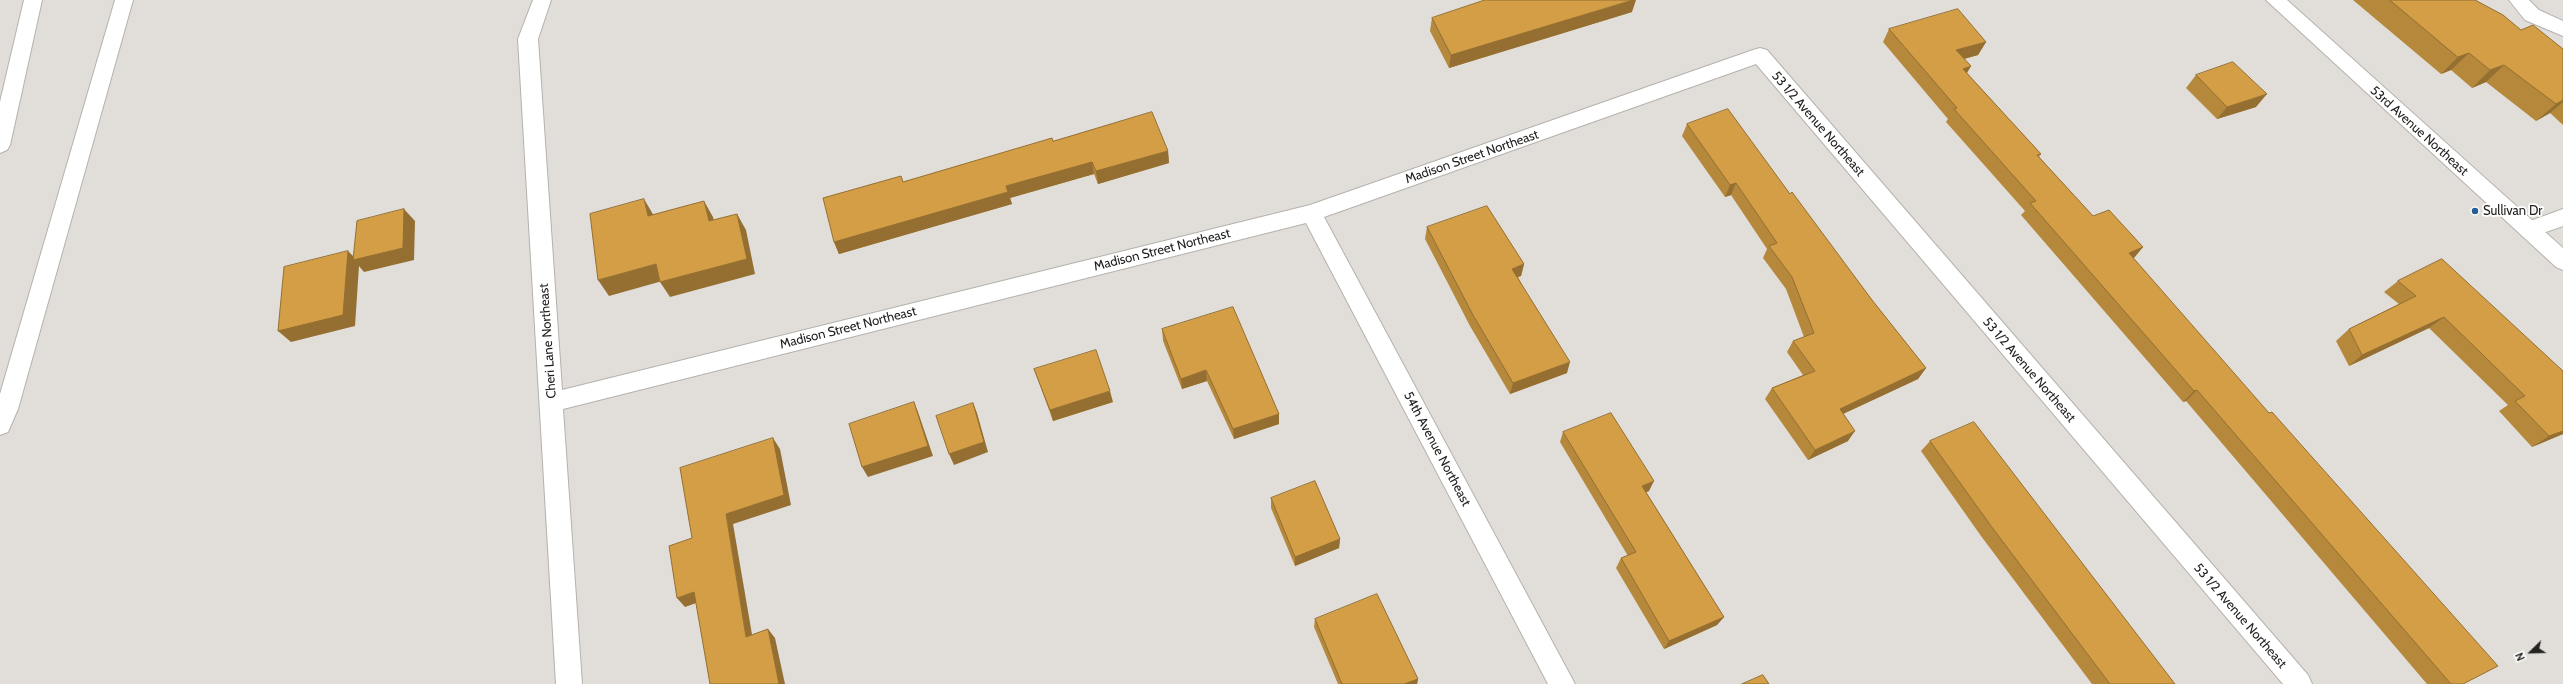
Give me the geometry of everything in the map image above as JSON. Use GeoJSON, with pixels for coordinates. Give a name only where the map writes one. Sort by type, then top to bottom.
{"type":"FeatureCollection","features":[{"type":"Feature","properties":{"kind":"main road"},"geometry":{"type":"LineString","coordinates":[[0,145],[33,0]]}},
{"type":"Feature","properties":{"kind":"main road"},"geometry":{"type":"LineString","coordinates":[[0,425],[8,410],[59,222],[124,0]]}},
{"type":"Feature","properties":{"kind":"main road","name":"Cheri Lane Northeast"},"geometry":{"type":"LineString","coordinates":[[542,0],[528,39],[570,684]]}},
{"type":"Feature","properties":{"kind":"main road","name":"53rd Avenue Northeast"},"geometry":{"type":"LineString","coordinates":[[2275,0],[2563,261]]}},
{"type":"Feature","properties":{"kind":"main road"},"geometry":{"type":"LineString","coordinates":[[2518,0],[2532,15],[2563,29]]}},
{"type":"Feature","properties":{"kind":"main road","name":"Madison Street Northeast"},"geometry":{"type":"LineString","coordinates":[[552,402],[1311,213],[1760,55]]}},
{"type":"Feature","properties":{"kind":"main road","name":"53 1/2 Avenue Northeast"},"geometry":{"type":"LineString","coordinates":[[1760,55],[2299,684]]}},
{"type":"Feature","properties":{"kind":"main road","name":"54th Avenue Northeast"},"geometry":{"type":"LineString","coordinates":[[1311,213],[1562,684]]}},
{"type":"Feature","properties":{"kind":"main road"},"geometry":{"type":"LineString","coordinates":[[2529,230],[2563,217]]}},
{"type":"Feature","properties":{"kind":"building"},"geometry":{"type":"Polygon","coordinates":[[[1485,0],[1633,0],[1451,55],[1432,18],[1485,0]]]}},
{"type":"Feature","properties":{"kind":"building"},"geometry":{"type":"Polygon","coordinates":[[[2390,0],[2475,0],[2503,15],[2521,30],[2533,25],[2563,49],[2563,100],[2556,104],[2504,65],[2490,70],[2469,53],[2458,57],[2390,0]]]}},
{"type":"Feature","properties":{"kind":"building"},"geometry":{"type":"Polygon","coordinates":[[[1958,9],[1986,42],[1956,50],[1971,66],[1963,69],[2041,154],[2037,155],[2093,216],[2109,210],[2143,247],[2129,253],[2269,413],[2272,412],[2498,666],[2463,684],[2451,684],[2197,390],[2194,391],[2030,203],[2036,201],[1954,109],[1957,108],[1889,29],[1958,9]]]}},
{"type":"Feature","properties":{"kind":"building"},"geometry":{"type":"Polygon","coordinates":[[[2233,62],[2267,94],[2227,107],[2196,75],[2233,62]]]}},
{"type":"Feature","properties":{"kind":"building"},"geometry":{"type":"Polygon","coordinates":[[[1728,109],[1790,194],[1792,192],[1872,300],[1926,368],[1840,409],[1855,431],[1815,450],[1772,388],[1815,371],[1793,341],[1814,333],[1792,277],[1769,246],[1777,243],[1736,183],[1730,185],[1687,124],[1728,109]]]}},
{"type":"Feature","properties":{"kind":"building"},"geometry":{"type":"Polygon","coordinates":[[[1152,112],[1168,151],[1096,171],[1092,162],[1006,186],[1008,192],[834,242],[823,198],[901,176],[903,182],[1052,138],[1053,141],[1152,112]]]}},
{"type":"Feature","properties":{"kind":"building"},"geometry":{"type":"Polygon","coordinates":[[[644,199],[648,216],[704,201],[709,221],[737,214],[747,259],[660,282],[656,264],[598,280],[590,214],[644,199]]]}},
{"type":"Feature","properties":{"kind":"building"},"geometry":{"type":"Polygon","coordinates":[[[1487,206],[1524,264],[1512,269],[1570,362],[1513,383],[1473,315],[1427,227],[1487,206]]]}},
{"type":"Feature","properties":{"kind":"building"},"geometry":{"type":"Polygon","coordinates":[[[404,209],[403,248],[353,260],[357,221],[404,209]]]}},
{"type":"Feature","properties":{"kind":"building"},"geometry":{"type":"Polygon","coordinates":[[[348,251],[343,315],[278,331],[284,267],[348,251]]]}},
{"type":"Feature","properties":{"kind":"building"},"geometry":{"type":"Polygon","coordinates":[[[2442,259],[2563,371],[2563,431],[2549,436],[2515,401],[2525,396],[2444,317],[2362,355],[2349,329],[2416,296],[2398,281],[2442,259]]]}},
{"type":"Feature","properties":{"kind":"building"},"geometry":{"type":"Polygon","coordinates":[[[1233,307],[1279,414],[1233,429],[1206,370],[1181,379],[1162,329],[1233,307]]]}},
{"type":"Feature","properties":{"kind":"building"},"geometry":{"type":"Polygon","coordinates":[[[1096,350],[1110,391],[1050,410],[1034,369],[1096,350]]]}},
{"type":"Feature","properties":{"kind":"building"},"geometry":{"type":"Polygon","coordinates":[[[914,402],[928,446],[862,467],[849,424],[914,402]]]}},
{"type":"Feature","properties":{"kind":"building"},"geometry":{"type":"Polygon","coordinates":[[[973,403],[984,442],[949,454],[936,416],[973,403]]]}},
{"type":"Feature","properties":{"kind":"building"},"geometry":{"type":"Polygon","coordinates":[[[1611,413],[1654,481],[1642,486],[1724,617],[1669,641],[1621,558],[1636,552],[1563,432],[1611,413]]]}},
{"type":"Feature","properties":{"kind":"building"},"geometry":{"type":"Polygon","coordinates":[[[1974,422],[2175,684],[2110,684],[1991,526],[1930,441],[1974,422]]]}},
{"type":"Feature","properties":{"kind":"building"},"geometry":{"type":"Polygon","coordinates":[[[773,438],[784,495],[726,514],[746,637],[768,629],[779,684],[710,684],[694,592],[677,598],[669,546],[692,538],[680,468],[773,438]]]}},
{"type":"Feature","properties":{"kind":"building"},"geometry":{"type":"Polygon","coordinates":[[[1315,481],[1340,539],[1295,557],[1271,498],[1315,481]]]}},
{"type":"Feature","properties":{"kind":"building"},"geometry":{"type":"Polygon","coordinates":[[[1377,594],[1418,679],[1404,684],[1342,684],[1315,619],[1377,594]]]}},
{"type":"Feature","properties":{"kind":"building"},"geometry":{"type":"Polygon","coordinates":[[[1763,675],[1769,684],[1742,684],[1763,675]]]}},
{"type":"Feature","properties":{"kind":"place","name":"Sullivan Dr"},"geometry":{"type":"Point","coordinates":[2475,211]}}]}
